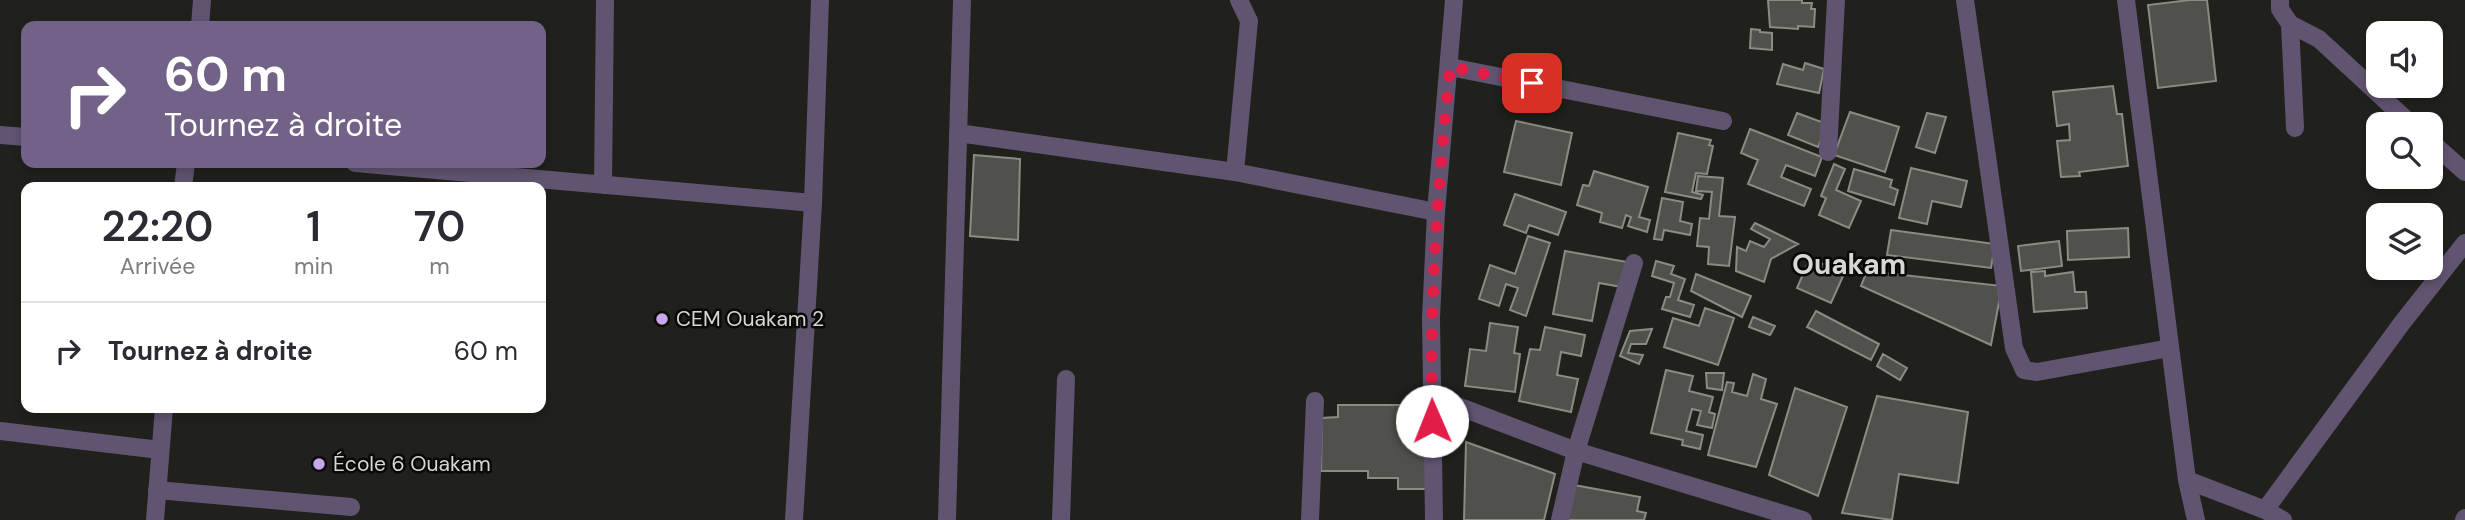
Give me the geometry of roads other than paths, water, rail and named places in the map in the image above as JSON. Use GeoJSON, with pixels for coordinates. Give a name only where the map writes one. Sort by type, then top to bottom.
{"type":"FeatureCollection","features":[{"type":"Feature","properties":{"kind":"street"},"geometry":{"type":"LineString","coordinates":[[200,21],[202,0]]}},
{"type":"Feature","properties":{"kind":"street"},"geometry":{"type":"LineString","coordinates":[[603,185],[605,0]]}},
{"type":"Feature","properties":{"kind":"street"},"geometry":{"type":"LineString","coordinates":[[794,520],[813,203],[820,0]]}},
{"type":"Feature","properties":{"kind":"street"},"geometry":{"type":"LineString","coordinates":[[947,520],[962,0]]}},
{"type":"Feature","properties":{"kind":"street"},"geometry":{"type":"LineString","coordinates":[[1235,172],[1249,21],[1239,0]]}},
{"type":"Feature","properties":{"kind":"street"},"geometry":{"type":"LineString","coordinates":[[1434,520],[1431,396],[1436,212],[1454,0]]}},
{"type":"Feature","properties":{"kind":"street"},"geometry":{"type":"LineString","coordinates":[[1828,152],[1836,0]]}},
{"type":"Feature","properties":{"kind":"street"},"geometry":{"type":"LineString","coordinates":[[1965,0],[2014,348],[2024,370],[2037,372],[2170,348]]}},
{"type":"Feature","properties":{"kind":"street"},"geometry":{"type":"LineString","coordinates":[[2126,0],[2187,480],[2196,520]]}},
{"type":"Feature","properties":{"kind":"street"},"geometry":{"type":"LineString","coordinates":[[2280,0],[2280,9],[2290,24],[2319,39],[2398,112]]}},
{"type":"Feature","properties":{"kind":"street"},"geometry":{"type":"LineString","coordinates":[[2290,24],[2295,128]]}},
{"type":"Feature","properties":{"kind":"street"},"geometry":{"type":"LineString","coordinates":[[1450,67],[1723,121]]}},
{"type":"Feature","properties":{"kind":"street"},"geometry":{"type":"LineString","coordinates":[[958,133],[1235,172],[1436,212]]}},
{"type":"Feature","properties":{"kind":"street"},"geometry":{"type":"LineString","coordinates":[[0,135],[21,137]]}},
{"type":"Feature","properties":{"kind":"street"},"geometry":{"type":"LineString","coordinates":[[2443,153],[2465,172]]}},
{"type":"Feature","properties":{"kind":"street"},"geometry":{"type":"LineString","coordinates":[[411,168],[813,203]]}},
{"type":"Feature","properties":{"kind":"street"},"geometry":{"type":"LineString","coordinates":[[2265,510],[2402,323],[2465,243]]}},
{"type":"Feature","properties":{"kind":"street"},"geometry":{"type":"LineString","coordinates":[[1560,520],[1576,451],[1634,263]]}},
{"type":"Feature","properties":{"kind":"street"},"geometry":{"type":"LineString","coordinates":[[1061,520],[1066,379]]}},
{"type":"Feature","properties":{"kind":"street"},"geometry":{"type":"LineString","coordinates":[[1431,396],[1576,451],[1803,520]]}},
{"type":"Feature","properties":{"kind":"street"},"geometry":{"type":"LineString","coordinates":[[1310,520],[1315,401]]}},
{"type":"Feature","properties":{"kind":"street"},"geometry":{"type":"LineString","coordinates":[[155,520],[164,413]]}},
{"type":"Feature","properties":{"kind":"street"},"geometry":{"type":"LineString","coordinates":[[0,431],[160,450]]}},
{"type":"Feature","properties":{"kind":"street"},"geometry":{"type":"LineString","coordinates":[[2187,480],[2265,510],[2283,520]]}},
{"type":"Feature","properties":{"kind":"street"},"geometry":{"type":"LineString","coordinates":[[157,490],[351,507]]}},
{"type":"Feature","properties":{"kind":"place","name":"CEM Ouakam 2"},"geometry":{"type":"Point","coordinates":[662,319]}},
{"type":"Feature","properties":{"kind":"place","name":"École 6 Ouakam"},"geometry":{"type":"Point","coordinates":[319,464]}},
{"type":"Feature","properties":{"kind":"district","name":"Ouakam"},"geometry":{"type":"Point","coordinates":[1849,264]}}]}
